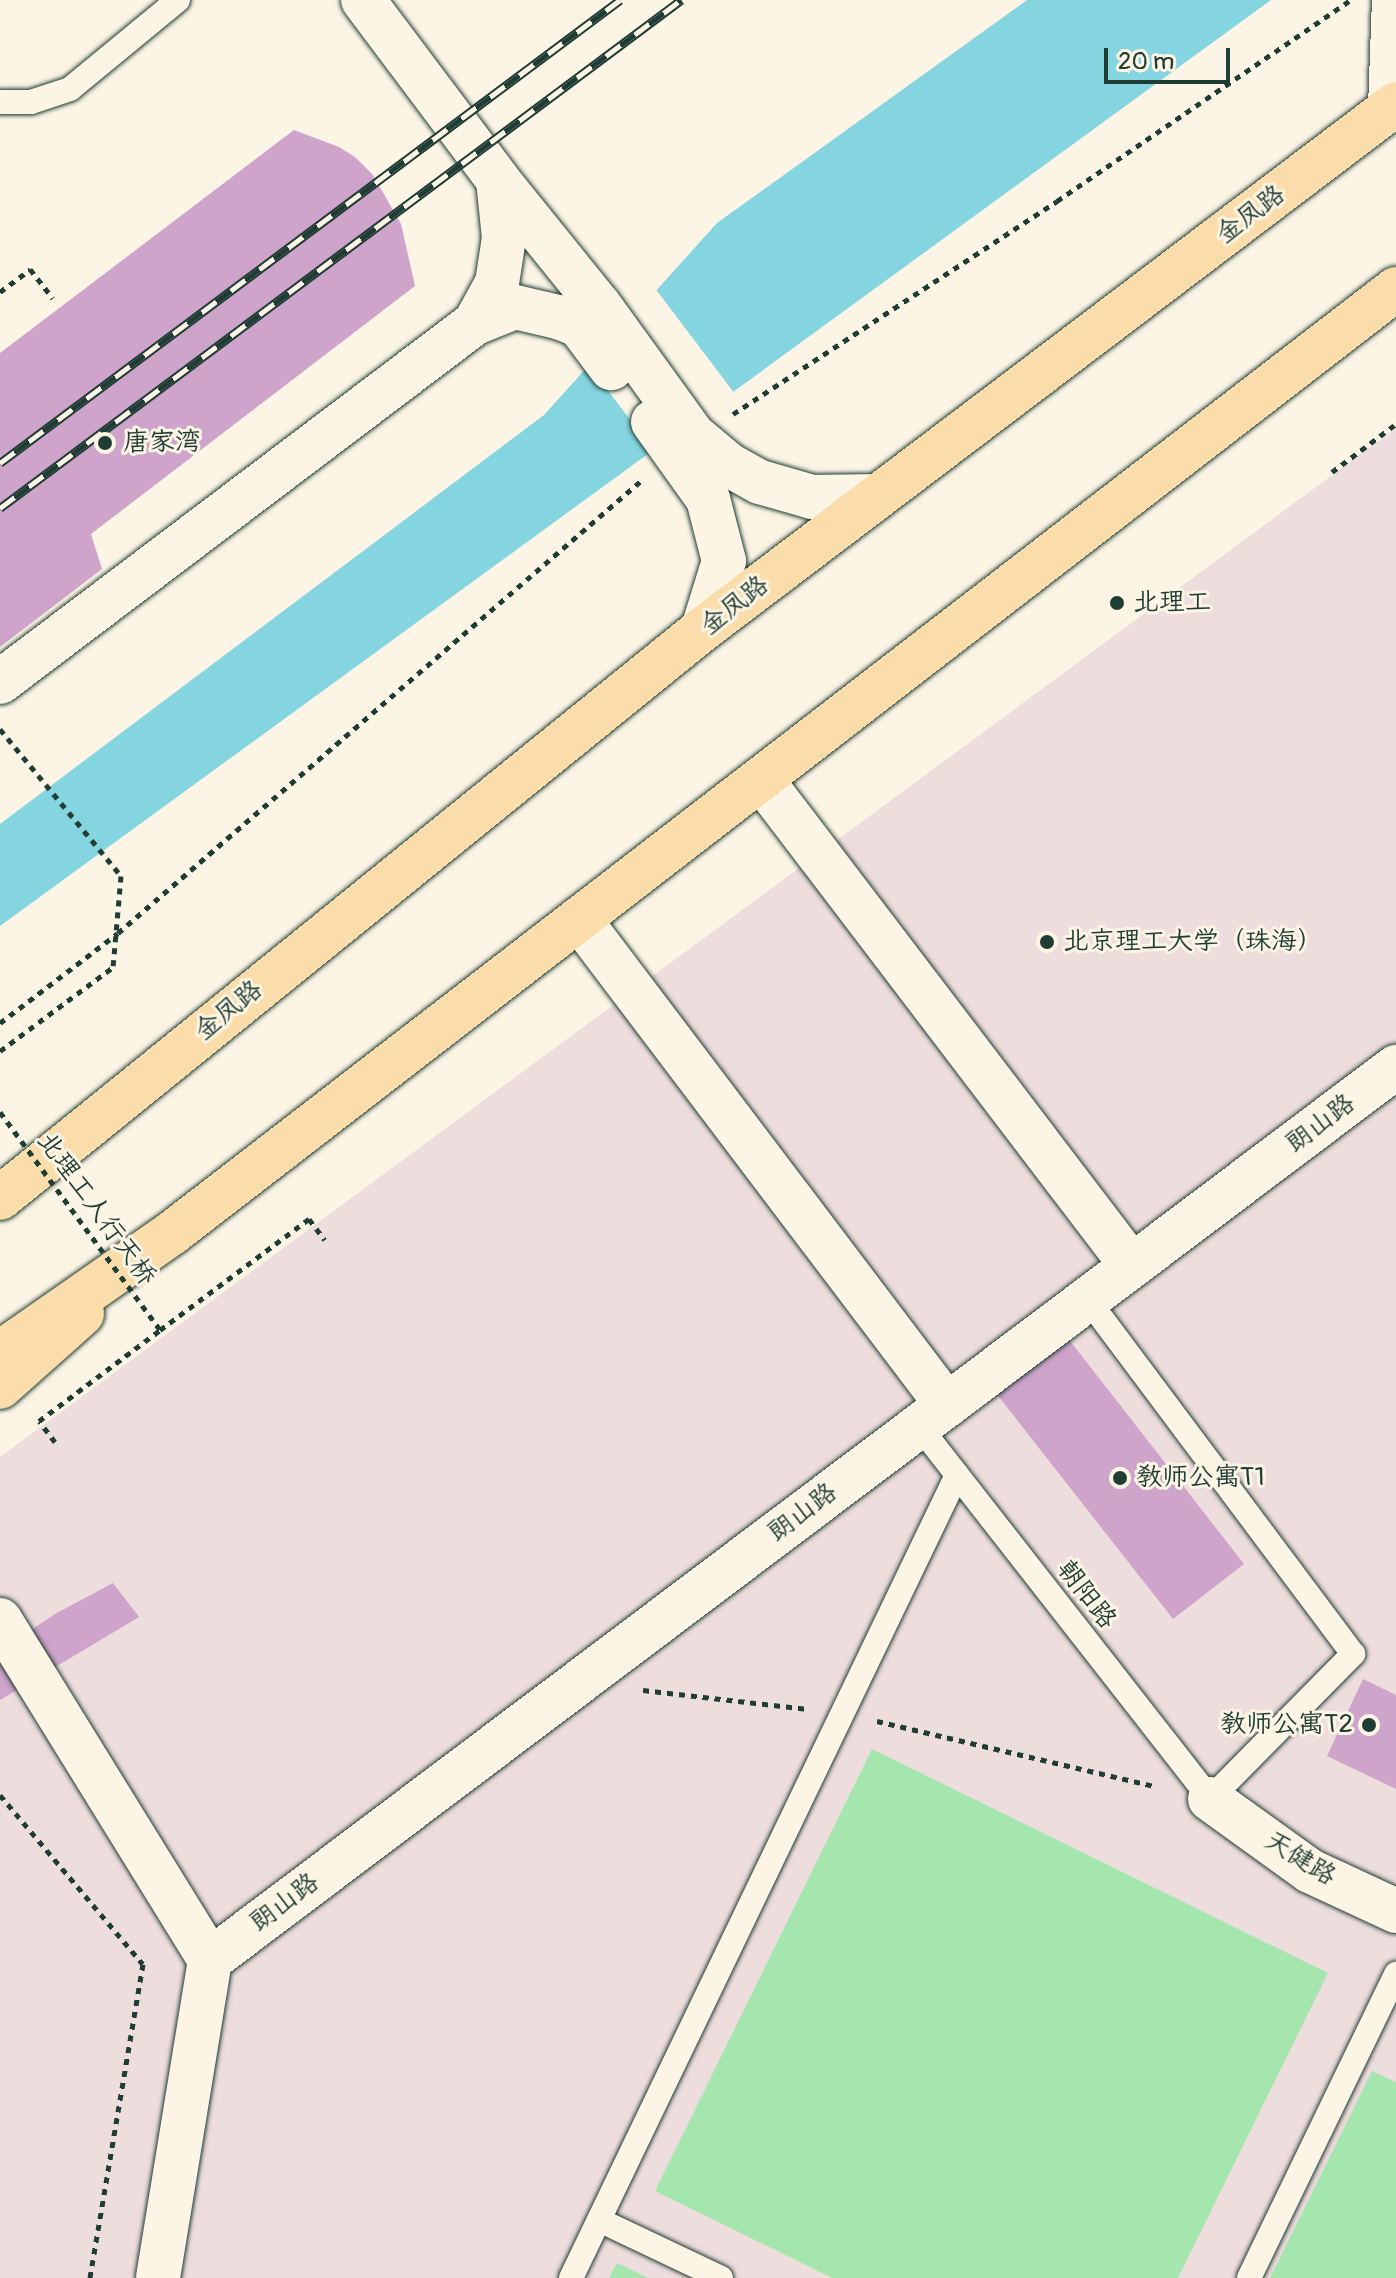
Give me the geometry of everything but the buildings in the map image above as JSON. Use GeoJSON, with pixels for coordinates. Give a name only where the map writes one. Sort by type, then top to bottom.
{"type":"FeatureCollection","features":[{"type":"Feature","properties":{"kind":"main road","name":"金凤路"},"geometry":{"type":"LineString","coordinates":[[87,1126],[703,629],[1393,106]]}},
{"type":"Feature","properties":{"kind":"main road"},"geometry":{"type":"LineString","coordinates":[[0,1353],[172,1233],[1396,289]]}},
{"type":"Feature","properties":{"kind":"main road"},"geometry":{"type":"LineString","coordinates":[[0,1176],[87,1126]]}},
{"type":"Feature","properties":{"kind":"main road"},"geometry":{"type":"LineString","coordinates":[[0,1198],[87,1126]]}},
{"type":"Feature","properties":{"kind":"main road"},"geometry":{"type":"LineString","coordinates":[[0,1387],[172,1233]]}},
{"type":"Feature","properties":{"kind":"street"},"geometry":{"type":"LineString","coordinates":[[363,0],[498,180],[589,315],[687,443],[708,499],[724,561],[703,629]]}},
{"type":"Feature","properties":{"kind":"street"},"geometry":{"type":"LineString","coordinates":[[1393,106],[1394,0]]}},
{"type":"Feature","properties":{"kind":"street"},"geometry":{"type":"LineString","coordinates":[[475,323],[497,283],[504,238],[498,180]]}},
{"type":"Feature","properties":{"kind":"street"},"geometry":{"type":"LineString","coordinates":[[0,682],[475,323],[515,307],[589,315]]}},
{"type":"Feature","properties":{"kind":"street"},"geometry":{"type":"LineString","coordinates":[[687,443],[760,482],[812,497],[877,496]]}},
{"type":"Feature","properties":{"kind":"street"},"geometry":{"type":"LineString","coordinates":[[761,779],[1132,1266]]}},
{"type":"Feature","properties":{"kind":"street"},"geometry":{"type":"LineString","coordinates":[[579,919],[933,1415]]}},
{"type":"Feature","properties":{"kind":"street","name":"朗山路"},"geometry":{"type":"LineString","coordinates":[[210,1960],[1396,1067]]}},
{"type":"Feature","properties":{"kind":"street"},"geometry":{"type":"LineString","coordinates":[[0,1620],[210,1960],[158,2278]]}},
{"type":"Feature","properties":{"kind":"street","name":"天健路"},"geometry":{"type":"LineString","coordinates":[[1210,1799],[1310,1871],[1396,1911]]}},
{"type":"Feature","properties":{"kind":"lane"},"geometry":{"type":"LineString","coordinates":[[0,102],[31,102],[70,89],[178,0]]}},
{"type":"Feature","properties":{"kind":"lane"},"geometry":{"type":"LineString","coordinates":[[1087,1299],[1353,1654],[1210,1799]]}},
{"type":"Feature","properties":{"kind":"lane","name":"朝阳路"},"geometry":{"type":"LineString","coordinates":[[933,1415],[957,1475],[1210,1799]]}},
{"type":"Feature","properties":{"kind":"lane"},"geometry":{"type":"LineString","coordinates":[[571,2278],[957,1475]]}},
{"type":"Feature","properties":{"kind":"lane"},"geometry":{"type":"LineString","coordinates":[[1249,2278],[1396,1974]]}},
{"type":"Feature","properties":{"kind":"lane"},"geometry":{"type":"LineString","coordinates":[[599,2220],[721,2278]]}},
{"type":"Feature","properties":{"kind":"path"},"geometry":{"type":"LineString","coordinates":[[0,1023],[118,933],[687,443],[1057,201],[1350,0]]}},
{"type":"Feature","properties":{"kind":"path"},"geometry":{"type":"LineString","coordinates":[[0,292],[30,269],[53,298]]}},
{"type":"Feature","properties":{"kind":"path"},"geometry":{"type":"LineString","coordinates":[[1332,472],[1396,424]]}},
{"type":"Feature","properties":{"kind":"path"},"geometry":{"type":"LineString","coordinates":[[0,729],[121,876],[113,967],[0,1051]]}},
{"type":"Feature","properties":{"kind":"path","name":"北理工人行天桥"},"geometry":{"type":"LineString","coordinates":[[0,1112],[160,1330]]}},
{"type":"Feature","properties":{"kind":"path"},"geometry":{"type":"LineString","coordinates":[[55,1442],[39,1421],[160,1330],[309,1219],[325,1240]]}},
{"type":"Feature","properties":{"kind":"path"},"geometry":{"type":"LineString","coordinates":[[578,1683],[843,1713],[1210,1799]]}},
{"type":"Feature","properties":{"kind":"path"},"geometry":{"type":"LineString","coordinates":[[0,1795],[143,1964],[90,2278]]}},
{"type":"Feature","properties":{"kind":"shaded area","name":"北京理工大学（珠海）"},"geometry":{"type":"Polygon","coordinates":[[[1396,428],[1396,2278],[0,2278],[0,1457],[1396,428]]]}},
{"type":"Feature","properties":{"kind":"green space"},"geometry":{"type":"Polygon","coordinates":[[[872,1749],[1328,1973],[1178,2278],[832,2278],[655,2191],[872,1749]]]}},
{"type":"Feature","properties":{"kind":"green space"},"geometry":{"type":"Polygon","coordinates":[[[1372,2071],[1396,2082],[1396,2278],[1270,2278],[1372,2071]]]}},
{"type":"Feature","properties":{"kind":"green space"},"geometry":{"type":"Polygon","coordinates":[[[617,2263],[648,2278],[609,2278],[617,2263]]]}},
{"type":"Feature","properties":{"kind":"water"},"geometry":{"type":"Polygon","coordinates":[[[1027,0],[1271,0],[0,926],[0,824],[544,415],[717,223],[1027,0]]]}},
{"type":"Feature","properties":{"kind":"pier"},"geometry":{"type":"Polygon","coordinates":[[[654,287],[735,394],[655,452],[586,362],[654,287]]]}},
{"type":"Feature","properties":{"kind":"railway"},"geometry":{"type":"LineString","coordinates":[[0,463],[620,0]]}},
{"type":"Feature","properties":{"kind":"railway"},"geometry":{"type":"LineString","coordinates":[[0,508],[681,0]]}},
{"type":"Feature","properties":{"kind":"place","name":"唐家湾"},"geometry":{"type":"Point","coordinates":[105,443]}},
{"type":"Feature","properties":{"kind":"place","name":"北理工"},"geometry":{"type":"Point","coordinates":[1117,603]}},
{"type":"Feature","properties":{"kind":"place","name":"北京理工大学（珠海）"},"geometry":{"type":"Point","coordinates":[1047,942]}},
{"type":"Feature","properties":{"kind":"place","name":"教师公寓T1"},"geometry":{"type":"Point","coordinates":[1120,1478]}},
{"type":"Feature","properties":{"kind":"place","name":"教师公寓T2"},"geometry":{"type":"Point","coordinates":[1369,1725]}}]}
